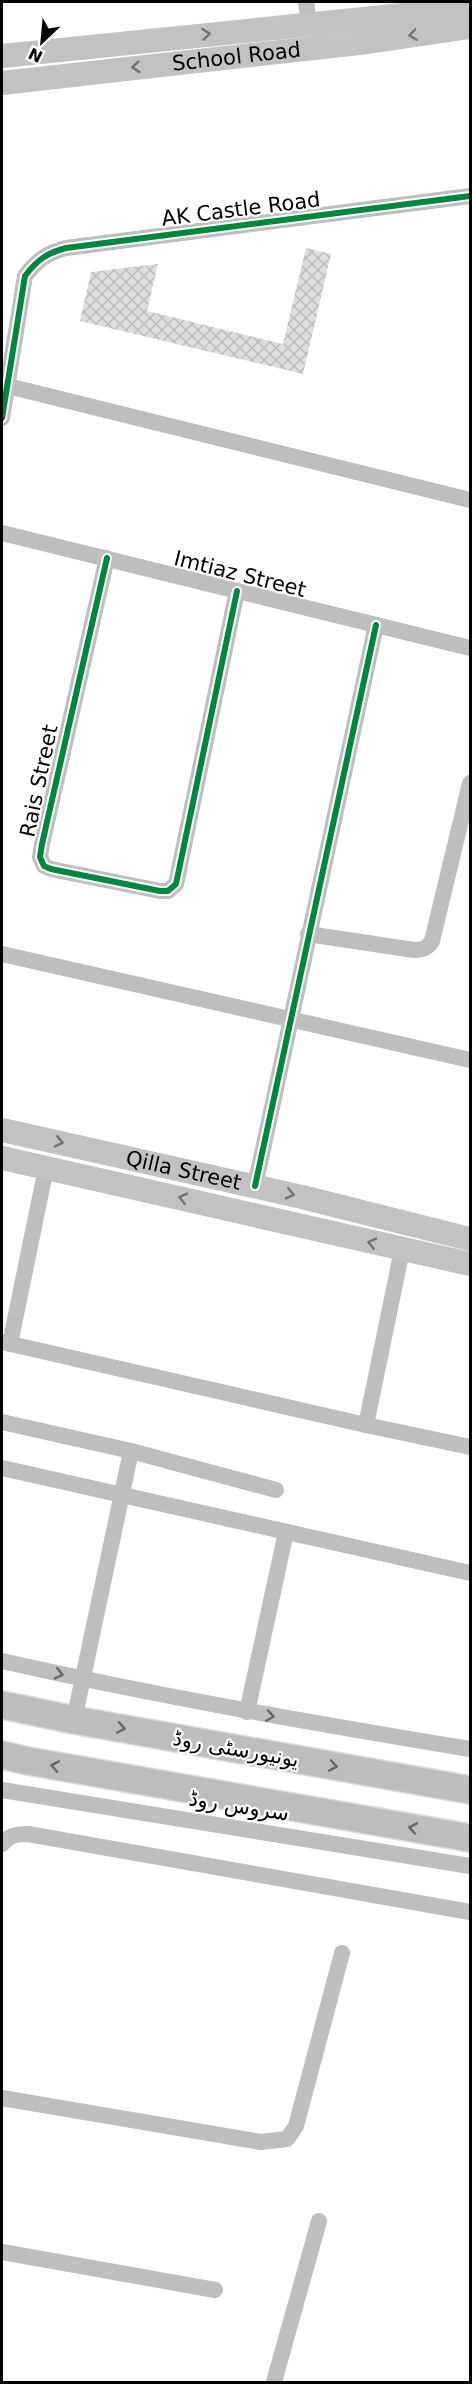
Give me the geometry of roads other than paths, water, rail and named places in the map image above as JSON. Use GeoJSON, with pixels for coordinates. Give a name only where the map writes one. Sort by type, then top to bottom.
{"type":"FeatureCollection","features":[{"type":"Feature","properties":{"kind":"main road","name":"یونیورسٹی روڈ"},"geometry":{"type":"LineString","coordinates":[[2,1705],[471,1790]]}},
{"type":"Feature","properties":{"kind":"main road"},"geometry":{"type":"LineString","coordinates":[[2,1755],[471,1838]]}},
{"type":"Feature","properties":{"kind":"street"},"geometry":{"type":"LineString","coordinates":[[403,13],[427,2]]}},
{"type":"Feature","properties":{"kind":"street","name":"School Road"},"geometry":{"type":"LineString","coordinates":[[2,56],[307,13],[365,17],[471,8]]}},
{"type":"Feature","properties":{"kind":"street"},"geometry":{"type":"LineString","coordinates":[[365,17],[368,42]]}},
{"type":"Feature","properties":{"kind":"street","name":"School Road"},"geometry":{"type":"LineString","coordinates":[[2,83],[368,42],[471,27]]}},
{"type":"Feature","properties":{"kind":"street","name":"AK Castle Road"},"geometry":{"type":"LineString","coordinates":[[8,386],[25,276],[36,262],[48,253],[66,248],[471,196]]}},
{"type":"Feature","properties":{"kind":"street"},"geometry":{"type":"LineString","coordinates":[[2,418],[8,386],[471,500]]}},
{"type":"Feature","properties":{"kind":"street","name":"Imtiaz Street"},"geometry":{"type":"LineString","coordinates":[[2,533],[471,648]]}},
{"type":"Feature","properties":{"kind":"street","name":"Rais Street"},"geometry":{"type":"LineString","coordinates":[[107,558],[42,844],[40,857],[44,866],[51,869],[160,891],[168,891],[176,884],[237,591]]}},
{"type":"Feature","properties":{"kind":"street"},"geometry":{"type":"LineString","coordinates":[[255,1186],[376,625]]}},
{"type":"Feature","properties":{"kind":"street"},"geometry":{"type":"LineString","coordinates":[[308,934],[414,950],[423,950],[428,947],[432,941],[471,783]]}},
{"type":"Feature","properties":{"kind":"street"},"geometry":{"type":"LineString","coordinates":[[2,954],[471,1060]]}},
{"type":"Feature","properties":{"kind":"street","name":"Qilla Street"},"geometry":{"type":"LineString","coordinates":[[2,1130],[255,1186],[471,1239]]}},
{"type":"Feature","properties":{"kind":"street","name":"Qilla Street"},"geometry":{"type":"LineString","coordinates":[[2,1158],[471,1264]]}},
{"type":"Feature","properties":{"kind":"street"},"geometry":{"type":"LineString","coordinates":[[46,1168],[6,1343],[471,1447]]}},
{"type":"Feature","properties":{"kind":"street"},"geometry":{"type":"LineString","coordinates":[[366,1425],[402,1250]]}},
{"type":"Feature","properties":{"kind":"street"},"geometry":{"type":"LineString","coordinates":[[2,1422],[131,1452],[276,1490]]}},
{"type":"Feature","properties":{"kind":"street"},"geometry":{"type":"LineString","coordinates":[[75,1720],[131,1452]]}},
{"type":"Feature","properties":{"kind":"street"},"geometry":{"type":"LineString","coordinates":[[2,1468],[471,1573]]}},
{"type":"Feature","properties":{"kind":"street"},"geometry":{"type":"LineString","coordinates":[[247,1712],[286,1532]]}},
{"type":"Feature","properties":{"kind":"street"},"geometry":{"type":"LineString","coordinates":[[2,1661],[83,1680],[247,1712],[471,1749]]}},
{"type":"Feature","properties":{"kind":"street","name":"سروس روڈ"},"geometry":{"type":"LineString","coordinates":[[2,1790],[471,1866]]}},
{"type":"Feature","properties":{"kind":"street"},"geometry":{"type":"LineString","coordinates":[[2,1844],[15,1834],[28,1834],[471,1912]]}},
{"type":"Feature","properties":{"kind":"street"},"geometry":{"type":"LineString","coordinates":[[2,2098],[261,2142],[287,2139],[296,2126],[342,1953]]}},
{"type":"Feature","properties":{"kind":"street"},"geometry":{"type":"LineString","coordinates":[[274,2382],[319,2221]]}},
{"type":"Feature","properties":{"kind":"street"},"geometry":{"type":"LineString","coordinates":[[2,2252],[215,2290]]}}]}
